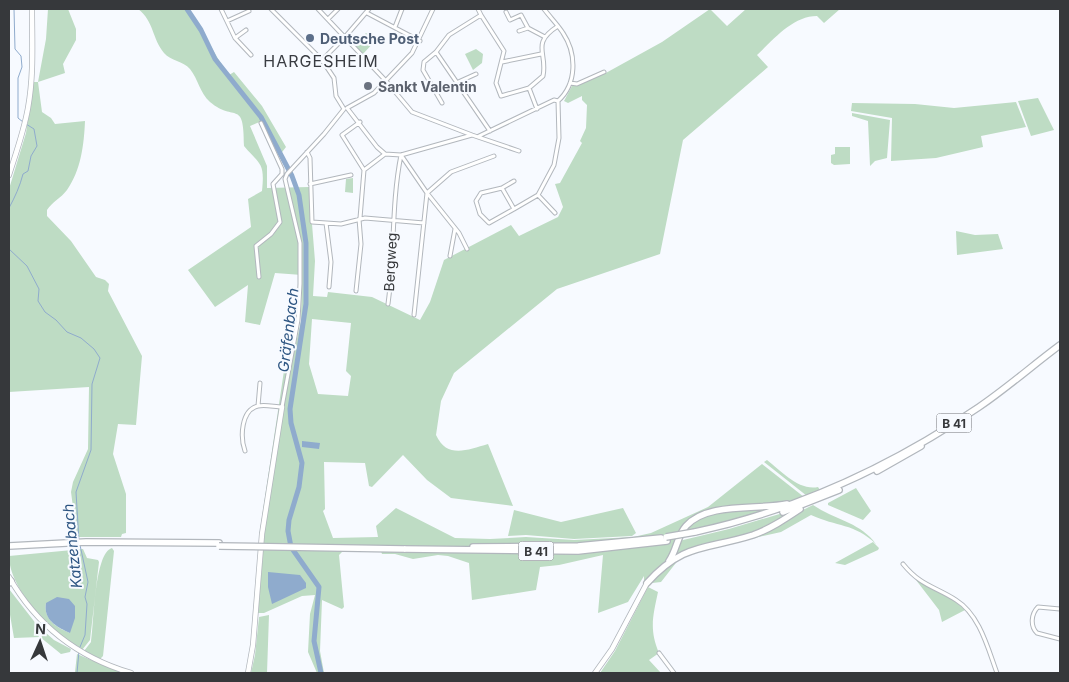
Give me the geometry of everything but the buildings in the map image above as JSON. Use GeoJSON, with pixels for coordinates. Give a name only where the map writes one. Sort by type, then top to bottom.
{"type":"FeatureCollection","features":[{"type":"Feature","properties":{"kind":"highway","name":"B 41"},"geometry":{"type":"LineString","coordinates":[[666,564],[682,554],[705,545],[758,533],[808,501],[942,430],[981,406],[1060,345]]}},
{"type":"Feature","properties":{"kind":"highway","name":"B 41"},"geometry":{"type":"LineString","coordinates":[[9,546],[219,544],[404,548],[578,546],[666,539],[695,534],[808,501],[903,457],[963,422],[1060,350]]}},
{"type":"Feature","properties":{"kind":"highway","name":"B 41"},"geometry":{"type":"LineString","coordinates":[[647,583],[673,555],[683,529],[701,514],[718,510],[766,508],[808,501]]}},
{"type":"Feature","properties":{"kind":"highway","name":"B 41"},"geometry":{"type":"LineString","coordinates":[[9,550],[75,544]]}},
{"type":"Feature","properties":{"kind":"main road"},"geometry":{"type":"LineString","coordinates":[[9,175],[23,130],[32,77],[32,9]]}},
{"type":"Feature","properties":{"kind":"main road"},"geometry":{"type":"LineString","coordinates":[[247,673],[250,662],[261,543],[282,407]]}},
{"type":"Feature","properties":{"kind":"main road"},"geometry":{"type":"LineString","coordinates":[[10,580],[36,617],[68,644],[88,657],[131,673]]}},
{"type":"Feature","properties":{"kind":"main road"},"geometry":{"type":"LineString","coordinates":[[595,673],[612,649],[647,583]]}},
{"type":"Feature","properties":{"kind":"street"},"geometry":{"type":"LineString","coordinates":[[220,9],[235,38],[252,55]]}},
{"type":"Feature","properties":{"kind":"street"},"geometry":{"type":"LineString","coordinates":[[271,9],[322,60],[334,78],[336,96],[345,108],[360,122],[377,147],[385,154],[401,155],[472,134]]}},
{"type":"Feature","properties":{"kind":"street"},"geometry":{"type":"LineString","coordinates":[[318,9],[386,80],[412,112],[520,151]]}},
{"type":"Feature","properties":{"kind":"street"},"geometry":{"type":"LineString","coordinates":[[328,19],[338,9]]}},
{"type":"Feature","properties":{"kind":"street"},"geometry":{"type":"LineString","coordinates":[[394,27],[402,9]]}},
{"type":"Feature","properties":{"kind":"street"},"geometry":{"type":"LineString","coordinates":[[259,277],[256,246],[271,234],[280,222],[273,184],[292,168],[345,108],[374,93],[412,53],[420,41],[433,9]]}},
{"type":"Feature","properties":{"kind":"street"},"geometry":{"type":"LineString","coordinates":[[478,9],[502,48],[503,60],[500,62],[496,84],[501,96],[528,88],[543,76],[540,54],[544,37],[558,26]]}},
{"type":"Feature","properties":{"kind":"street"},"geometry":{"type":"LineString","coordinates":[[514,181],[502,188],[477,195],[476,201],[480,214],[489,223],[538,195],[558,154],[558,101],[570,83],[573,56],[566,38],[544,9]]}},
{"type":"Feature","properties":{"kind":"street"},"geometry":{"type":"LineString","coordinates":[[227,21],[248,11]]}},
{"type":"Feature","properties":{"kind":"street"},"geometry":{"type":"LineString","coordinates":[[322,60],[368,11],[420,41]]}},
{"type":"Feature","properties":{"kind":"street"},"geometry":{"type":"LineString","coordinates":[[506,12],[510,20],[521,15],[528,28],[544,37]]}},
{"type":"Feature","properties":{"kind":"street"},"geometry":{"type":"LineString","coordinates":[[442,103],[423,70],[424,62],[436,52],[449,35],[481,14]]}},
{"type":"Feature","properties":{"kind":"street"},"geometry":{"type":"LineString","coordinates":[[519,31],[528,28]]}},
{"type":"Feature","properties":{"kind":"street"},"geometry":{"type":"LineString","coordinates":[[235,38],[246,30]]}},
{"type":"Feature","properties":{"kind":"street"},"geometry":{"type":"LineString","coordinates":[[436,52],[490,131]]}},
{"type":"Feature","properties":{"kind":"street"},"geometry":{"type":"LineString","coordinates":[[500,62],[540,54]]}},
{"type":"Feature","properties":{"kind":"street"},"geometry":{"type":"LineString","coordinates":[[570,83],[577,84],[604,72]]}},
{"type":"Feature","properties":{"kind":"street"},"geometry":{"type":"LineString","coordinates":[[456,83],[476,74]]}},
{"type":"Feature","properties":{"kind":"street"},"geometry":{"type":"LineString","coordinates":[[528,88],[537,109]]}},
{"type":"Feature","properties":{"kind":"street"},"geometry":{"type":"LineString","coordinates":[[479,136],[554,100],[558,101]]}},
{"type":"Feature","properties":{"kind":"street"},"geometry":{"type":"LineString","coordinates":[[356,291],[361,244],[359,219],[362,208],[364,170],[342,135],[360,122]]}},
{"type":"Feature","properties":{"kind":"street"},"geometry":{"type":"LineString","coordinates":[[244,451],[242,444],[244,420],[248,412],[258,406],[282,407],[298,320],[300,243],[285,186],[285,174],[261,123]]}},
{"type":"Feature","properties":{"kind":"street"},"geometry":{"type":"LineString","coordinates":[[307,152],[310,158],[312,222],[326,224],[331,262],[329,286]]}},
{"type":"Feature","properties":{"kind":"street"},"geometry":{"type":"LineString","coordinates":[[364,170],[385,154]]}},
{"type":"Feature","properties":{"kind":"street"},"geometry":{"type":"LineString","coordinates":[[401,155],[427,193],[455,228],[467,249]]}},
{"type":"Feature","properties":{"kind":"street","name":"Bergweg"},"geometry":{"type":"LineString","coordinates":[[388,304],[391,279],[392,220],[401,155]]}},
{"type":"Feature","properties":{"kind":"street"},"geometry":{"type":"LineString","coordinates":[[414,315],[427,193],[451,172],[494,156]]}},
{"type":"Feature","properties":{"kind":"street"},"geometry":{"type":"LineString","coordinates":[[310,184],[351,175]]}},
{"type":"Feature","properties":{"kind":"street"},"geometry":{"type":"LineString","coordinates":[[502,188],[514,208]]}},
{"type":"Feature","properties":{"kind":"street"},"geometry":{"type":"LineString","coordinates":[[538,195],[555,213]]}},
{"type":"Feature","properties":{"kind":"street","name":"Bergweg"},"geometry":{"type":"LineString","coordinates":[[326,224],[341,224],[359,219],[392,220]]}},
{"type":"Feature","properties":{"kind":"street"},"geometry":{"type":"LineString","coordinates":[[392,220],[424,223]]}},
{"type":"Feature","properties":{"kind":"street"},"geometry":{"type":"LineString","coordinates":[[450,256],[455,228]]}},
{"type":"Feature","properties":{"kind":"street"},"geometry":{"type":"LineString","coordinates":[[258,406],[260,383]]}},
{"type":"Feature","properties":{"kind":"street"},"geometry":{"type":"LineString","coordinates":[[903,564],[914,578],[958,601],[965,608],[979,627],[997,673]]}},
{"type":"Feature","properties":{"kind":"street"},"geometry":{"type":"LineString","coordinates":[[1060,609],[1038,607],[1034,612],[1032,626],[1037,633],[1060,639]]}},
{"type":"Feature","properties":{"kind":"street"},"geometry":{"type":"LineString","coordinates":[[659,653],[674,673]]}},
{"type":"Feature","properties":{"kind":"green space"},"geometry":{"type":"Polygon","coordinates":[[[48,9],[68,9],[76,29],[76,40],[63,64],[65,73],[38,82],[46,39],[48,9]]]}},
{"type":"Feature","properties":{"kind":"green space"},"geometry":{"type":"Polygon","coordinates":[[[138,9],[189,9],[229,75],[234,72],[262,106],[286,147],[279,156],[262,121],[250,126],[267,166],[267,188],[309,187],[315,261],[313,296],[327,297],[328,292],[372,297],[420,320],[430,302],[444,260],[511,225],[519,236],[558,217],[563,207],[555,184],[560,183],[582,143],[580,141],[586,128],[587,105],[582,100],[582,96],[568,103],[564,101],[572,86],[604,74],[662,42],[710,9],[727,26],[746,9],[840,9],[824,23],[817,16],[808,17],[784,30],[757,55],[768,67],[683,140],[660,254],[557,289],[454,373],[441,401],[436,435],[441,443],[452,450],[465,450],[488,444],[513,506],[451,498],[427,480],[403,455],[372,487],[369,486],[365,463],[324,462],[325,509],[323,511],[333,538],[378,537],[376,526],[396,508],[455,538],[526,537],[574,540],[633,537],[651,533],[708,507],[762,464],[804,497],[779,504],[694,517],[667,561],[647,581],[644,580],[644,576],[628,602],[598,613],[603,555],[559,565],[540,567],[536,590],[472,600],[469,563],[448,556],[438,555],[413,559],[395,554],[382,554],[381,551],[342,552],[339,555],[344,607],[342,609],[322,600],[320,651],[324,673],[317,673],[308,652],[310,614],[315,595],[302,596],[264,613],[258,613],[264,539],[259,537],[285,364],[291,365],[301,321],[302,275],[275,273],[260,325],[245,322],[248,285],[215,307],[188,270],[251,227],[248,199],[262,191],[263,174],[258,161],[244,146],[244,131],[240,117],[210,102],[190,69],[170,58],[160,48],[143,14],[138,9]],[[312,319],[309,364],[318,394],[348,396],[351,376],[346,371],[351,323],[312,319]]]}},
{"type":"Feature","properties":{"kind":"green space"},"geometry":{"type":"Polygon","coordinates":[[[366,33],[375,41],[363,54],[355,46],[366,33]]]}},
{"type":"Feature","properties":{"kind":"green space"},"geometry":{"type":"Polygon","coordinates":[[[476,49],[483,54],[482,63],[473,70],[465,54],[476,49]]]}},
{"type":"Feature","properties":{"kind":"green space"},"geometry":{"type":"Polygon","coordinates":[[[33,82],[38,82],[42,112],[51,118],[55,124],[85,121],[83,148],[76,174],[67,190],[47,210],[47,216],[71,241],[96,277],[105,280],[109,284],[108,291],[142,356],[136,425],[118,424],[113,454],[126,494],[126,533],[122,534],[121,537],[77,537],[71,492],[73,482],[88,449],[89,387],[9,392],[9,189],[26,133],[33,82]]]}},
{"type":"Feature","properties":{"kind":"green space"},"geometry":{"type":"Polygon","coordinates":[[[1038,98],[1054,130],[1031,136],[1018,101],[1038,98]]]}},
{"type":"Feature","properties":{"kind":"green space"},"geometry":{"type":"Polygon","coordinates":[[[1016,102],[1026,127],[981,136],[983,147],[936,158],[891,161],[892,118],[851,111],[852,103],[915,104],[954,108],[1016,102]]]}},
{"type":"Feature","properties":{"kind":"green space"},"geometry":{"type":"Polygon","coordinates":[[[852,113],[890,120],[887,158],[875,161],[870,166],[868,121],[852,116],[852,113]]]}},
{"type":"Feature","properties":{"kind":"green space"},"geometry":{"type":"Polygon","coordinates":[[[835,147],[850,147],[850,164],[834,165],[831,163],[831,155],[835,154],[835,147]]]}},
{"type":"Feature","properties":{"kind":"green space"},"geometry":{"type":"Polygon","coordinates":[[[353,178],[353,193],[345,192],[346,179],[353,178]]]}},
{"type":"Feature","properties":{"kind":"green space"},"geometry":{"type":"Polygon","coordinates":[[[956,231],[975,235],[998,234],[1003,249],[957,255],[956,231]]]}},
{"type":"Feature","properties":{"kind":"green space"},"geometry":{"type":"Polygon","coordinates":[[[767,460],[797,483],[804,486],[818,487],[820,490],[807,496],[764,462],[767,460]]]}},
{"type":"Feature","properties":{"kind":"green space"},"geometry":{"type":"Polygon","coordinates":[[[856,488],[871,511],[863,520],[828,505],[828,503],[856,488]]]}},
{"type":"Feature","properties":{"kind":"green space"},"geometry":{"type":"Polygon","coordinates":[[[813,505],[855,526],[876,544],[860,532],[811,515],[781,532],[704,549],[755,536],[813,505]]]}},
{"type":"Feature","properties":{"kind":"green space"},"geometry":{"type":"Polygon","coordinates":[[[779,506],[731,521],[683,531],[707,513],[779,506]]]}},
{"type":"Feature","properties":{"kind":"green space"},"geometry":{"type":"Polygon","coordinates":[[[623,508],[636,533],[632,536],[574,539],[526,535],[508,536],[514,510],[561,522],[623,508]]]}},
{"type":"Feature","properties":{"kind":"green space"},"geometry":{"type":"Polygon","coordinates":[[[793,510],[765,528],[737,537],[696,546],[675,557],[674,555],[679,541],[729,529],[793,510]]]}},
{"type":"Feature","properties":{"kind":"green space"},"geometry":{"type":"Polygon","coordinates":[[[873,542],[879,548],[878,550],[845,565],[835,563],[873,542]]]}},
{"type":"Feature","properties":{"kind":"green space"},"geometry":{"type":"Polygon","coordinates":[[[112,548],[114,551],[103,656],[100,659],[84,651],[91,642],[98,575],[106,553],[112,548]]]}},
{"type":"Feature","properties":{"kind":"green space"},"geometry":{"type":"Polygon","coordinates":[[[83,549],[87,558],[98,560],[90,640],[82,650],[58,634],[24,596],[11,569],[9,556],[83,549]],[[46,603],[47,614],[52,622],[70,633],[46,603]]]}},
{"type":"Feature","properties":{"kind":"green space"},"geometry":{"type":"Polygon","coordinates":[[[700,551],[679,559],[661,582],[652,583],[658,572],[669,564],[682,557],[700,551]]]}},
{"type":"Feature","properties":{"kind":"green space"},"geometry":{"type":"Polygon","coordinates":[[[916,580],[954,600],[965,610],[942,622],[939,610],[916,580]]]}},
{"type":"Feature","properties":{"kind":"green space"},"geometry":{"type":"Polygon","coordinates":[[[648,587],[658,592],[653,616],[653,629],[659,653],[649,660],[661,673],[600,673],[615,651],[648,587]]]}},
{"type":"Feature","properties":{"kind":"green space"},"geometry":{"type":"Polygon","coordinates":[[[9,589],[37,625],[54,640],[71,649],[70,652],[61,654],[40,637],[14,638],[9,609],[9,589]]]}},
{"type":"Feature","properties":{"kind":"green space"},"geometry":{"type":"Polygon","coordinates":[[[269,615],[267,673],[251,673],[259,617],[269,615]]]}},
{"type":"Feature","properties":{"kind":"green space"},"geometry":{"type":"Polygon","coordinates":[[[77,654],[122,673],[75,672],[77,654]]]}},
{"type":"Feature","properties":{"kind":"water"},"geometry":{"type":"Polygon","coordinates":[[[302,441],[320,443],[319,449],[302,447],[302,441]]]}},
{"type":"Feature","properties":{"kind":"water"},"geometry":{"type":"Polygon","coordinates":[[[268,572],[300,575],[306,583],[306,588],[272,604],[268,587],[268,572]]]}},
{"type":"Feature","properties":{"kind":"water"},"geometry":{"type":"Polygon","coordinates":[[[57,597],[69,599],[75,606],[75,618],[70,633],[52,622],[47,614],[46,603],[57,597]]]}},
{"type":"Feature","properties":{"kind":"waterway","name":"Katzenbach"},"geometry":{"type":"LineString","coordinates":[[14,9],[15,49],[21,56],[22,67],[18,78],[18,118],[23,122]]}},
{"type":"Feature","properties":{"kind":"waterway","name":"Gräfenbach"},"geometry":{"type":"LineString","coordinates":[[187,9],[201,30],[215,59],[261,117],[292,176],[299,195],[306,243],[306,304],[290,409],[291,423],[302,463],[299,487],[289,520],[288,531],[291,547],[319,587],[314,641],[321,673]]}},
{"type":"Feature","properties":{"kind":"waterway","name":"Katzenbach"},"geometry":{"type":"LineString","coordinates":[[9,208],[23,174],[28,171],[31,156],[37,146],[34,129],[26,124]]}},
{"type":"Feature","properties":{"kind":"waterway","name":"Katzenbach"},"geometry":{"type":"LineString","coordinates":[[9,249],[27,266],[39,289],[38,301],[45,312],[67,332],[81,338],[94,349],[100,358],[92,384],[91,450],[76,492],[79,541]]}},
{"type":"Feature","properties":{"kind":"waterway","name":"Katzenbach"},"geometry":{"type":"LineString","coordinates":[[80,545],[88,582],[85,597],[87,604],[85,635],[80,647]]}},
{"type":"Feature","properties":{"kind":"waterway","name":"Katzenbach"},"geometry":{"type":"LineString","coordinates":[[77,673],[79,651]]}},
{"type":"Feature","properties":{"kind":"place","name":"Deutsche Post"},"geometry":{"type":"Point","coordinates":[310,38]}},
{"type":"Feature","properties":{"kind":"place","name":"Sankt Valentin"},"geometry":{"type":"Point","coordinates":[368,86]}},
{"type":"Feature","properties":{"kind":"district","name":"HARGESHEIM"},"geometry":{"type":"Point","coordinates":[321,61]}}]}
